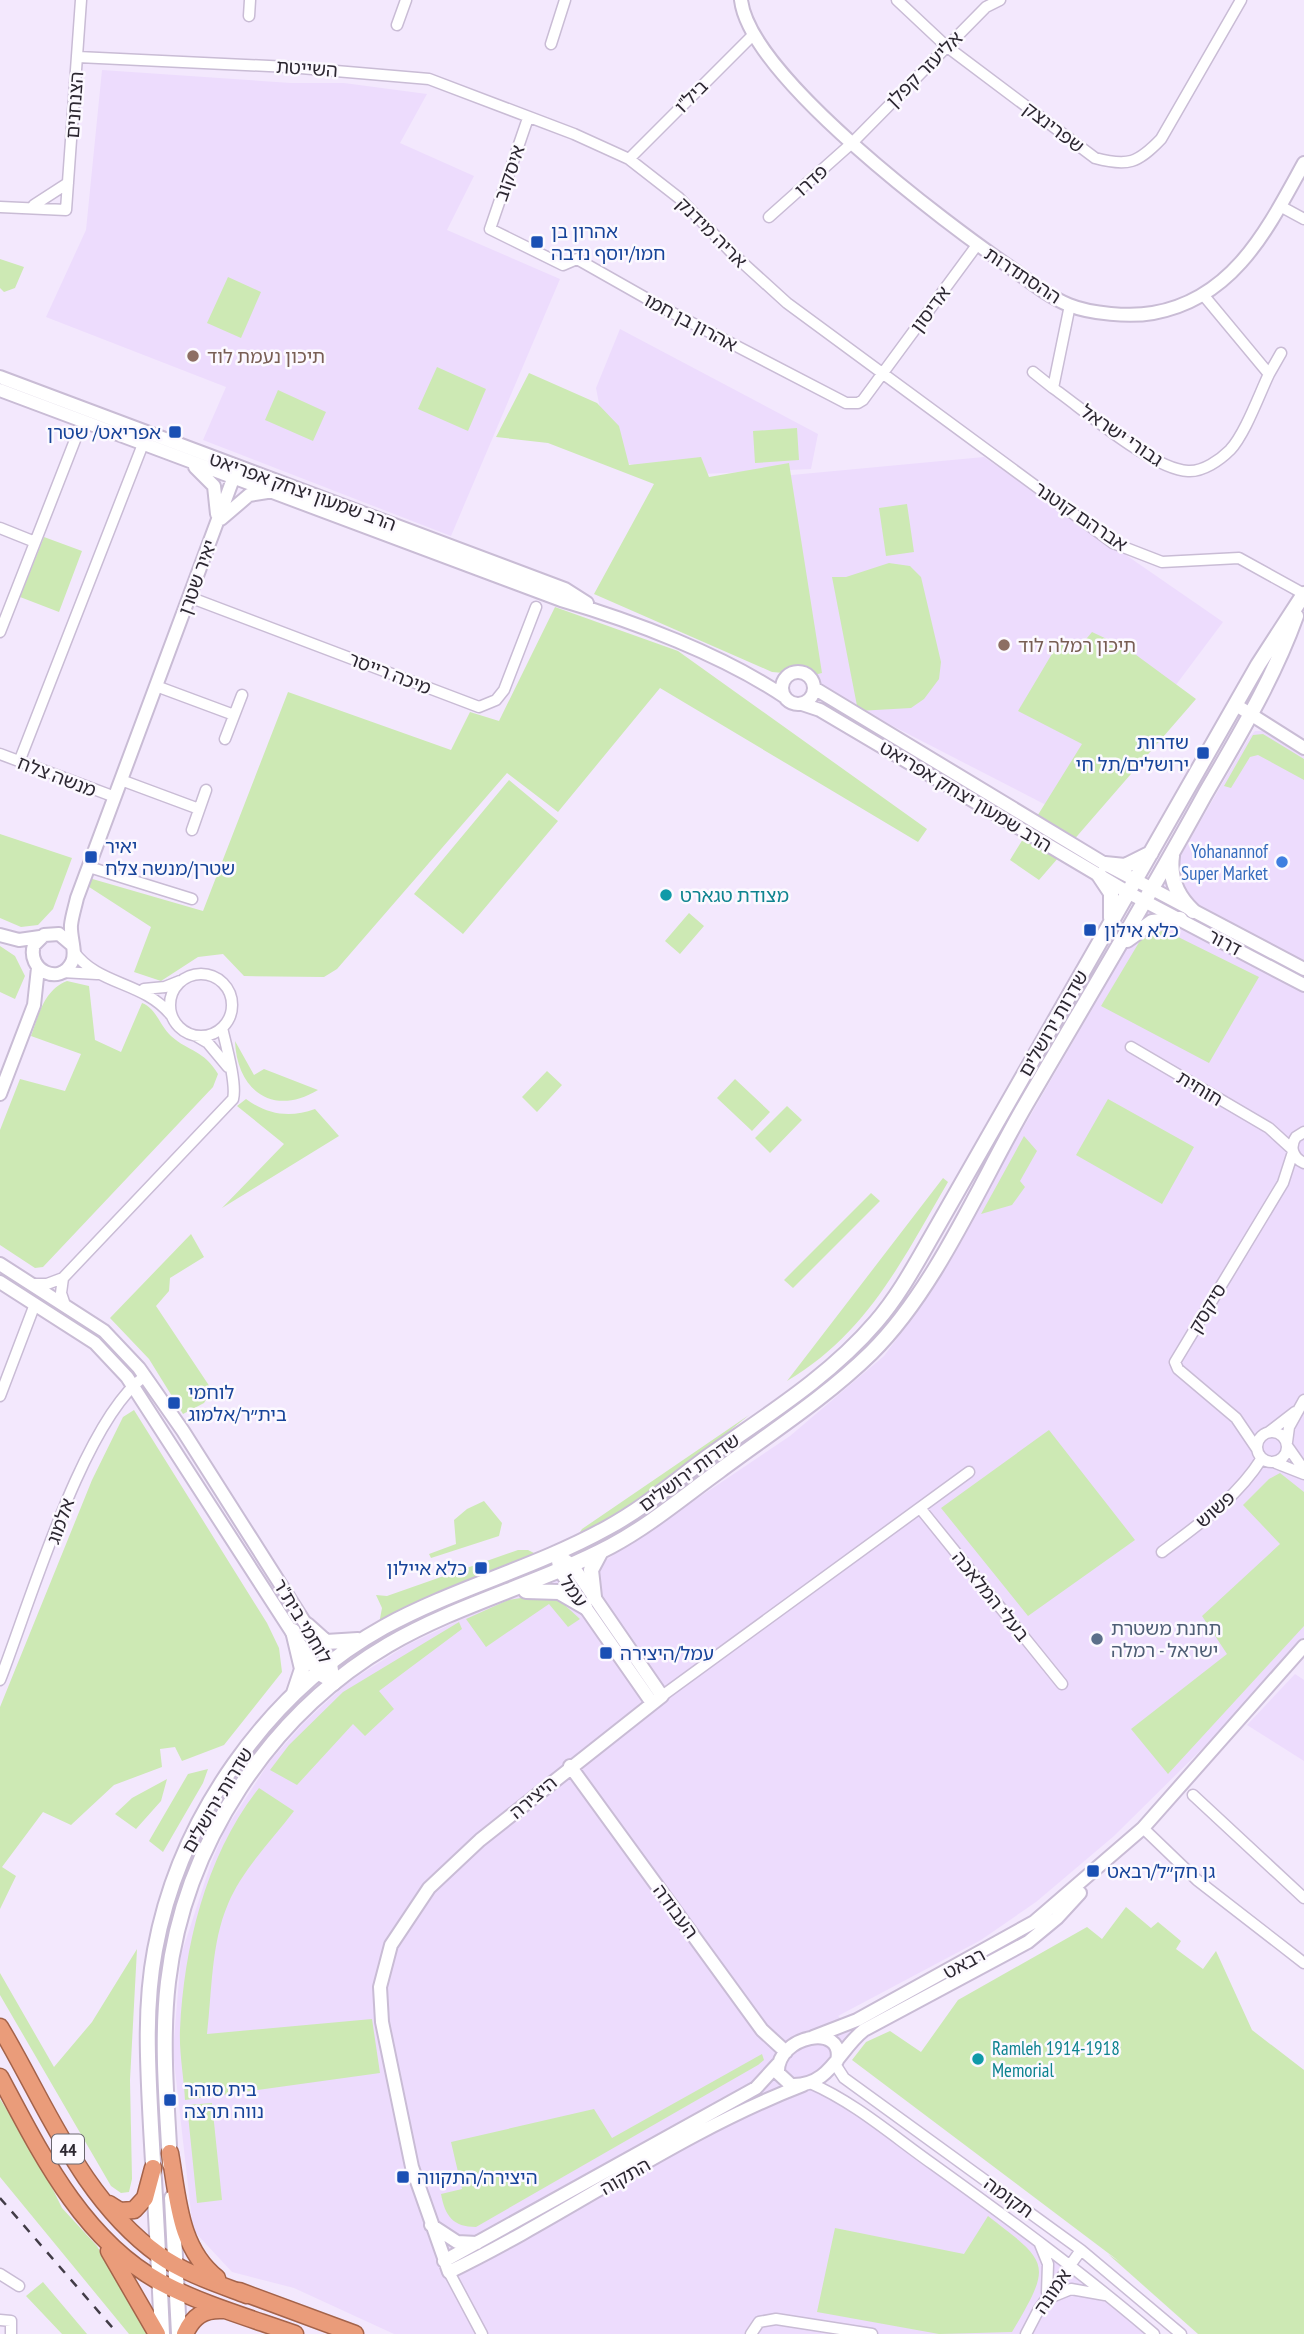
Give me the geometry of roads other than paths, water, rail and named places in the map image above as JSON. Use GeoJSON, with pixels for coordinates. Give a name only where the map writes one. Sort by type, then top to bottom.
{"type":"FeatureCollection","features":[{"type":"Feature","properties":{"kind":"highway","name":"44"},"geometry":{"type":"LineString","coordinates":[[0,2027],[49,2119],[96,2193],[124,2224],[157,2254],[175,2266],[355,2334]]}},
{"type":"Feature","properties":{"kind":"highway","name":"44"},"geometry":{"type":"LineString","coordinates":[[0,2077],[24,2121],[83,2215],[118,2252],[160,2282],[177,2290],[295,2334]]}},
{"type":"Feature","properties":{"kind":"highway"},"geometry":{"type":"LineString","coordinates":[[170,2153],[183,2226],[191,2248],[203,2266],[216,2277],[247,2295]]}},
{"type":"Feature","properties":{"kind":"highway"},"geometry":{"type":"LineString","coordinates":[[96,2193],[120,2211],[134,2210],[145,2198],[153,2168]]}},
{"type":"Feature","properties":{"kind":"highway"},"geometry":{"type":"LineString","coordinates":[[83,2215],[131,2284],[157,2334]]}},
{"type":"Feature","properties":{"kind":"highway"},"geometry":{"type":"LineString","coordinates":[[185,2334],[197,2315],[208,2309],[247,2316]]}},
{"type":"Feature","properties":{"kind":"main road","name":"שדרות ירושלים"},"geometry":{"type":"LineString","coordinates":[[162,2334],[148,2011],[161,1921],[181,1860],[211,1802],[244,1750],[325,1669],[366,1638],[412,1614],[556,1554],[606,1529],[660,1494],[812,1382],[876,1322],[923,1252],[1236,705],[1304,594]]}},
{"type":"Feature","properties":{"kind":"main road","name":"שדרות ירושלים"},"geometry":{"type":"LineString","coordinates":[[179,2334],[165,2012],[172,1954],[187,1897],[211,1839],[258,1760],[334,1684],[393,1642],[605,1549],[670,1508],[822,1396],[889,1334],[944,1250],[1172,854],[1280,659],[1304,594]]}},
{"type":"Feature","properties":{"kind":"main road"},"geometry":{"type":"LineString","coordinates":[[1110,925],[1111,893],[1102,869],[1125,866],[1153,852]]}},
{"type":"Feature","properties":{"kind":"main road"},"geometry":{"type":"LineString","coordinates":[[1172,854],[1173,882],[1181,898],[1194,911]]}},
{"type":"Feature","properties":{"kind":"main road"},"geometry":{"type":"LineString","coordinates":[[1118,948],[1152,922],[1180,919]]}},
{"type":"Feature","properties":{"kind":"main road"},"geometry":{"type":"LineString","coordinates":[[504,1595],[548,1590],[589,1602],[592,1564],[605,1549]]}},
{"type":"Feature","properties":{"kind":"main road"},"geometry":{"type":"LineString","coordinates":[[300,1628],[326,1642],[344,1643],[366,1638]]}},
{"type":"Feature","properties":{"kind":"main road"},"geometry":{"type":"LineString","coordinates":[[280,1712],[293,1696],[302,1669],[300,1628]]}},
{"type":"Feature","properties":{"kind":"street","name":"הצנחנים"},"geometry":{"type":"LineString","coordinates":[[22,208],[66,210],[81,0]]}},
{"type":"Feature","properties":{"kind":"street"},"geometry":{"type":"LineString","coordinates":[[249,16],[250,0]]}},
{"type":"Feature","properties":{"kind":"street"},"geometry":{"type":"LineString","coordinates":[[397,25],[405,0]]}},
{"type":"Feature","properties":{"kind":"street"},"geometry":{"type":"LineString","coordinates":[[551,44],[565,0]]}},
{"type":"Feature","properties":{"kind":"street","name":"ההסתדרות"},"geometry":{"type":"LineString","coordinates":[[741,0],[754,34],[789,81],[852,143],[912,197],[977,245],[1070,305],[1093,310],[1152,314],[1205,296],[1236,271],[1280,206],[1304,163]]}},
{"type":"Feature","properties":{"kind":"street","name":"שפרינצק"},"geometry":{"type":"LineString","coordinates":[[897,0],[946,46],[1095,158],[1112,163],[1143,158],[1161,139],[1241,0]]}},
{"type":"Feature","properties":{"kind":"street","name":"אליעזר קפלן"},"geometry":{"type":"LineString","coordinates":[[852,143],[983,4],[1000,0]]}},
{"type":"Feature","properties":{"kind":"street","name":"ביל\"ו"},"geometry":{"type":"LineString","coordinates":[[629,159],[754,34]]}},
{"type":"Feature","properties":{"kind":"street","name":"השייטת"},"geometry":{"type":"LineString","coordinates":[[78,57],[289,66],[429,79],[528,118]]}},
{"type":"Feature","properties":{"kind":"street","name":"אריה מידנק"},"geometry":{"type":"LineString","coordinates":[[528,118],[574,134],[629,159],[680,198],[733,254],[787,303],[882,372]]}},
{"type":"Feature","properties":{"kind":"street","name":"איסקוב"},"geometry":{"type":"LineString","coordinates":[[490,229],[528,118]]}},
{"type":"Feature","properties":{"kind":"street","name":"פדרו"},"geometry":{"type":"LineString","coordinates":[[769,217],[852,143]]}},
{"type":"Feature","properties":{"kind":"street"},"geometry":{"type":"LineString","coordinates":[[0,207],[22,208],[38,204],[68,183]]}},
{"type":"Feature","properties":{"kind":"street"},"geometry":{"type":"LineString","coordinates":[[1280,206],[1304,219]]}},
{"type":"Feature","properties":{"kind":"street","name":"אהרון בן חמו"},"geometry":{"type":"LineString","coordinates":[[490,229],[562,265],[577,259],[667,310],[846,403],[853,404],[863,400],[882,372]]}},
{"type":"Feature","properties":{"kind":"street","name":"אדיסון"},"geometry":{"type":"LineString","coordinates":[[882,372],[977,245]]}},
{"type":"Feature","properties":{"kind":"street"},"geometry":{"type":"LineString","coordinates":[[1205,296],[1269,374]]}},
{"type":"Feature","properties":{"kind":"street"},"geometry":{"type":"LineString","coordinates":[[1052,388],[1070,305]]}},
{"type":"Feature","properties":{"kind":"street","name":"גבורי ישראל"},"geometry":{"type":"LineString","coordinates":[[1032,372],[1146,455],[1171,468],[1190,472],[1214,464],[1232,448],[1281,354]]}},
{"type":"Feature","properties":{"kind":"street","name":"אברהם קוטנר"},"geometry":{"type":"LineString","coordinates":[[882,372],[1113,543],[1162,562],[1239,558],[1304,594]]}},
{"type":"Feature","properties":{"kind":"street","name":"הרב שמעון יצחק אפריאט"},"geometry":{"type":"LineString","coordinates":[[0,377],[236,472],[565,589],[602,612]]}},
{"type":"Feature","properties":{"kind":"street","name":"הרב שמעון יצחק אפריאט"},"geometry":{"type":"LineString","coordinates":[[0,390],[185,460],[236,472],[276,494],[561,600],[602,612],[752,674],[785,697]]}},
{"type":"Feature","properties":{"kind":"street"},"geometry":{"type":"LineString","coordinates":[[0,632],[77,435]]}},
{"type":"Feature","properties":{"kind":"street"},"geometry":{"type":"LineString","coordinates":[[19,761],[143,444]]}},
{"type":"Feature","properties":{"kind":"street"},"geometry":{"type":"LineString","coordinates":[[185,460],[214,486],[216,525]]}},
{"type":"Feature","properties":{"kind":"street","name":"יאיר שטרן"},"geometry":{"type":"LineString","coordinates":[[73,948],[71,923],[77,898],[236,472]]}},
{"type":"Feature","properties":{"kind":"street"},"geometry":{"type":"LineString","coordinates":[[216,525],[249,495],[276,494]]}},
{"type":"Feature","properties":{"kind":"street"},"geometry":{"type":"LineString","coordinates":[[0,528],[35,542]]}},
{"type":"Feature","properties":{"kind":"street","name":"מיכה רייסר"},"geometry":{"type":"LineString","coordinates":[[190,597],[479,707],[496,700],[504,690],[536,607]]}},
{"type":"Feature","properties":{"kind":"street"},"geometry":{"type":"LineString","coordinates":[[802,672],[811,678],[814,688],[810,698],[802,704],[792,703],[785,697],[783,679],[791,673],[802,672]]}},
{"type":"Feature","properties":{"kind":"street","name":"הרב שמעון יצחק אפריאט"},"geometry":{"type":"LineString","coordinates":[[752,674],[783,679]]}},
{"type":"Feature","properties":{"kind":"street"},"geometry":{"type":"LineString","coordinates":[[156,686],[234,715]]}},
{"type":"Feature","properties":{"kind":"street","name":"הרב שמעון יצחק אפריאט"},"geometry":{"type":"LineString","coordinates":[[814,688],[1102,869],[1148,895]]}},
{"type":"Feature","properties":{"kind":"street"},"geometry":{"type":"LineString","coordinates":[[225,739],[242,695]]}},
{"type":"Feature","properties":{"kind":"street","name":"הרב שמעון יצחק אפריאט"},"geometry":{"type":"LineString","coordinates":[[802,704],[820,710],[1102,869]]}},
{"type":"Feature","properties":{"kind":"street"},"geometry":{"type":"LineString","coordinates":[[1236,705],[1304,748]]}},
{"type":"Feature","properties":{"kind":"street","name":"מנשה צלח"},"geometry":{"type":"LineString","coordinates":[[0,754],[115,797]]}},
{"type":"Feature","properties":{"kind":"street"},"geometry":{"type":"LineString","coordinates":[[121,780],[199,809]]}},
{"type":"Feature","properties":{"kind":"street"},"geometry":{"type":"LineString","coordinates":[[192,830],[206,790]]}},
{"type":"Feature","properties":{"kind":"street"},"geometry":{"type":"LineString","coordinates":[[89,867],[192,899]]}},
{"type":"Feature","properties":{"kind":"street","name":"דרור"},"geometry":{"type":"LineString","coordinates":[[1148,895],[1194,911],[1304,969]]}},
{"type":"Feature","properties":{"kind":"street","name":"דרור"},"geometry":{"type":"LineString","coordinates":[[1148,895],[1180,919],[1304,985]]}},
{"type":"Feature","properties":{"kind":"street","name":"יאיר שטרן"},"geometry":{"type":"LineString","coordinates":[[44,935],[64,919],[77,898]]}},
{"type":"Feature","properties":{"kind":"street"},"geometry":{"type":"LineString","coordinates":[[4,937],[27,940],[59,934],[81,961],[103,975],[140,989],[160,1001],[185,1032],[196,1036],[215,1050],[231,1072]]}},
{"type":"Feature","properties":{"kind":"street"},"geometry":{"type":"LineString","coordinates":[[34,1005],[34,945],[44,935]]}},
{"type":"Feature","properties":{"kind":"street"},"geometry":{"type":"LineString","coordinates":[[4,937],[49,974],[103,975]]}},
{"type":"Feature","properties":{"kind":"street"},"geometry":{"type":"LineString","coordinates":[[0,1094],[34,1005],[60,973],[71,964],[73,948]]}},
{"type":"Feature","properties":{"kind":"street"},"geometry":{"type":"LineString","coordinates":[[140,989],[165,987],[200,973],[215,976],[226,985],[233,1007],[222,1028],[210,1035],[196,1036]]}},
{"type":"Feature","properties":{"kind":"street"},"geometry":{"type":"LineString","coordinates":[[171,1015],[170,1000],[181,980]]}},
{"type":"Feature","properties":{"kind":"street"},"geometry":{"type":"LineString","coordinates":[[32,1284],[47,1284],[63,1278],[225,1109],[235,1091],[222,1028]]}},
{"type":"Feature","properties":{"kind":"street","name":"חוחית"},"geometry":{"type":"LineString","coordinates":[[1132,1047],[1269,1128],[1304,1164]]}},
{"type":"Feature","properties":{"kind":"street","name":"חוחית"},"geometry":{"type":"LineString","coordinates":[[1269,1128],[1301,1133]]}},
{"type":"Feature","properties":{"kind":"street","name":"סיקסק"},"geometry":{"type":"LineString","coordinates":[[1259,1454],[1249,1432],[1178,1369],[1175,1362],[1283,1183],[1292,1150],[1301,1133]]}},
{"type":"Feature","properties":{"kind":"street","name":"סיקסק"},"geometry":{"type":"LineString","coordinates":[[1283,1183],[1304,1164]]}},
{"type":"Feature","properties":{"kind":"street","name":"לוחמי בית\"ר"},"geometry":{"type":"LineString","coordinates":[[0,1264],[104,1331],[145,1376],[334,1684]]}},
{"type":"Feature","properties":{"kind":"street"},"geometry":{"type":"LineString","coordinates":[[63,1278],[61,1293],[65,1305]]}},
{"type":"Feature","properties":{"kind":"street","name":"לוחמי בית\"ר"},"geometry":{"type":"LineString","coordinates":[[0,1282],[94,1343],[133,1385],[300,1628]]}},
{"type":"Feature","properties":{"kind":"street"},"geometry":{"type":"LineString","coordinates":[[0,1396],[35,1304]]}},
{"type":"Feature","properties":{"kind":"street","name":"אלמוג"},"geometry":{"type":"LineString","coordinates":[[0,1680],[73,1486],[116,1407],[133,1385],[145,1376]]}},
{"type":"Feature","properties":{"kind":"street"},"geometry":{"type":"LineString","coordinates":[[1276,1462],[1283,1459],[1288,1445],[1289,1427],[1304,1400]]}},
{"type":"Feature","properties":{"kind":"street"},"geometry":{"type":"LineString","coordinates":[[1298,1409],[1259,1439],[1259,1454],[1304,1472]]}},
{"type":"Feature","properties":{"kind":"street","name":"סיקסק"},"geometry":{"type":"LineString","coordinates":[[1236,1418],[1268,1432]]}},
{"type":"Feature","properties":{"kind":"street"},"geometry":{"type":"LineString","coordinates":[[1268,1432],[1278,1433],[1304,1472]]}},
{"type":"Feature","properties":{"kind":"street","name":"פשוש"},"geometry":{"type":"LineString","coordinates":[[1162,1552],[1220,1508],[1251,1476],[1259,1454]]}},
{"type":"Feature","properties":{"kind":"street","name":"היצירה"},"geometry":{"type":"LineString","coordinates":[[447,2266],[430,2225],[412,2167],[382,2022],[383,1966],[400,1928],[429,1888],[570,1766],[969,1472]]}},
{"type":"Feature","properties":{"kind":"street","name":"בעלי המלאכה"},"geometry":{"type":"LineString","coordinates":[[920,1508],[1062,1684]]}},
{"type":"Feature","properties":{"kind":"street","name":"עמל"},"geometry":{"type":"LineString","coordinates":[[556,1554],[657,1700]]}},
{"type":"Feature","properties":{"kind":"street","name":"רבאט"},"geometry":{"type":"LineString","coordinates":[[836,2062],[846,2046],[864,2030],[1042,1932],[1103,1866],[1143,1828],[1304,1646]]}},
{"type":"Feature","properties":{"kind":"street","name":"רבאט"},"geometry":{"type":"LineString","coordinates":[[1243,1717],[1304,1660]]}},
{"type":"Feature","properties":{"kind":"street","name":"העבודה"},"geometry":{"type":"LineString","coordinates":[[570,1766],[783,2057]]}},
{"type":"Feature","properties":{"kind":"street"},"geometry":{"type":"LineString","coordinates":[[1193,1795],[1304,1898]]}},
{"type":"Feature","properties":{"kind":"street"},"geometry":{"type":"LineString","coordinates":[[1143,1828],[1197,1880],[1304,1963]]}},
{"type":"Feature","properties":{"kind":"street","name":"רבאט"},"geometry":{"type":"LineString","coordinates":[[813,2037],[858,2020],[1021,1931],[1103,1866]]}},
{"type":"Feature","properties":{"kind":"street"},"geometry":{"type":"LineString","coordinates":[[813,2037],[825,2038],[834,2044],[838,2051],[836,2062],[825,2075],[807,2084],[791,2085],[783,2081],[777,2070],[783,2057],[801,2041],[813,2037]]}},
{"type":"Feature","properties":{"kind":"street","name":"התקוה"},"geometry":{"type":"LineString","coordinates":[[447,2266],[481,2242],[756,2088],[783,2057]]}},
{"type":"Feature","properties":{"kind":"street","name":"תקומה"},"geometry":{"type":"LineString","coordinates":[[836,2062],[844,2078],[1081,2250],[1181,2334]]}},
{"type":"Feature","properties":{"kind":"street","name":"התקוה"},"geometry":{"type":"LineString","coordinates":[[447,2266],[515,2239],[736,2112],[807,2084]]}},
{"type":"Feature","properties":{"kind":"street","name":"תקומה"},"geometry":{"type":"LineString","coordinates":[[807,2084],[852,2106],[1038,2240],[1154,2334]]}},
{"type":"Feature","properties":{"kind":"street"},"geometry":{"type":"LineString","coordinates":[[430,2225],[457,2242],[481,2242]]}},
{"type":"Feature","properties":{"kind":"street"},"geometry":{"type":"LineString","coordinates":[[1038,2240],[1048,2264],[1050,2282],[1045,2300]]}},
{"type":"Feature","properties":{"kind":"street","name":"אמונה"},"geometry":{"type":"LineString","coordinates":[[1026,2334],[1045,2300],[1081,2250]]}},
{"type":"Feature","properties":{"kind":"street"},"geometry":{"type":"LineString","coordinates":[[447,2266],[482,2334]]}},
{"type":"Feature","properties":{"kind":"street"},"geometry":{"type":"LineString","coordinates":[[0,2274],[19,2286]]}},
{"type":"Feature","properties":{"kind":"street"},"geometry":{"type":"LineString","coordinates":[[1045,2300],[1071,2289],[1108,2295]]}},
{"type":"Feature","properties":{"kind":"street"},"geometry":{"type":"LineString","coordinates":[[751,2334],[759,2322],[776,2319],[872,2334]]}},
{"type":"Feature","properties":{"kind":"street"},"geometry":{"type":"LineString","coordinates":[[0,2320],[11,2322],[10,2334]]}},
{"type":"Feature","properties":{"kind":"railway"},"geometry":{"type":"LineString","coordinates":[[0,2198],[118,2334]]}},
{"type":"Feature","properties":{"kind":"place","name":"אהרון בן חמו/יוסף נדבה"},"geometry":{"type":"Point","coordinates":[537,242]}},
{"type":"Feature","properties":{"kind":"place","name":"תיכון נעמת לוד"},"geometry":{"type":"Point","coordinates":[193,356]}},
{"type":"Feature","properties":{"kind":"place","name":"אפריאט/ שטרן"},"geometry":{"type":"Point","coordinates":[175,432]}},
{"type":"Feature","properties":{"kind":"place","name":"תיכון רמלה לוד"},"geometry":{"type":"Point","coordinates":[1004,645]}},
{"type":"Feature","properties":{"kind":"place","name":"שדרות ירושלים/תל חי"},"geometry":{"type":"Point","coordinates":[1203,753]}},
{"type":"Feature","properties":{"kind":"place","name":"יאיר שטרן/מנשה צלח"},"geometry":{"type":"Point","coordinates":[91,857]}},
{"type":"Feature","properties":{"kind":"place","name":"Yohanannof Super Market"},"geometry":{"type":"Point","coordinates":[1282,862]}},
{"type":"Feature","properties":{"kind":"place","name":"מצודת טגארט"},"geometry":{"type":"Point","coordinates":[666,895]}},
{"type":"Feature","properties":{"kind":"place","name":"כלא אילון"},"geometry":{"type":"Point","coordinates":[1090,930]}},
{"type":"Feature","properties":{"kind":"place","name":"לוחמי בית״ר/אלמוג"},"geometry":{"type":"Point","coordinates":[174,1403]}},
{"type":"Feature","properties":{"kind":"place","name":"כלא איילון"},"geometry":{"type":"Point","coordinates":[481,1568]}},
{"type":"Feature","properties":{"kind":"place","name":"תחנת משטרת ישראל - רמלה"},"geometry":{"type":"Point","coordinates":[1097,1639]}},
{"type":"Feature","properties":{"kind":"place","name":"עמל/היצירה"},"geometry":{"type":"Point","coordinates":[606,1653]}},
{"type":"Feature","properties":{"kind":"place","name":"גן חק״ל/רבאט"},"geometry":{"type":"Point","coordinates":[1093,1871]}},
{"type":"Feature","properties":{"kind":"place","name":"Ramleh 1914-1918 Memorial"},"geometry":{"type":"Point","coordinates":[978,2059]}},
{"type":"Feature","properties":{"kind":"place","name":"בית סוהר נווה תרצה"},"geometry":{"type":"Point","coordinates":[170,2100]}},
{"type":"Feature","properties":{"kind":"place","name":"היצירה/התקווה"},"geometry":{"type":"Point","coordinates":[403,2177]}}]}
